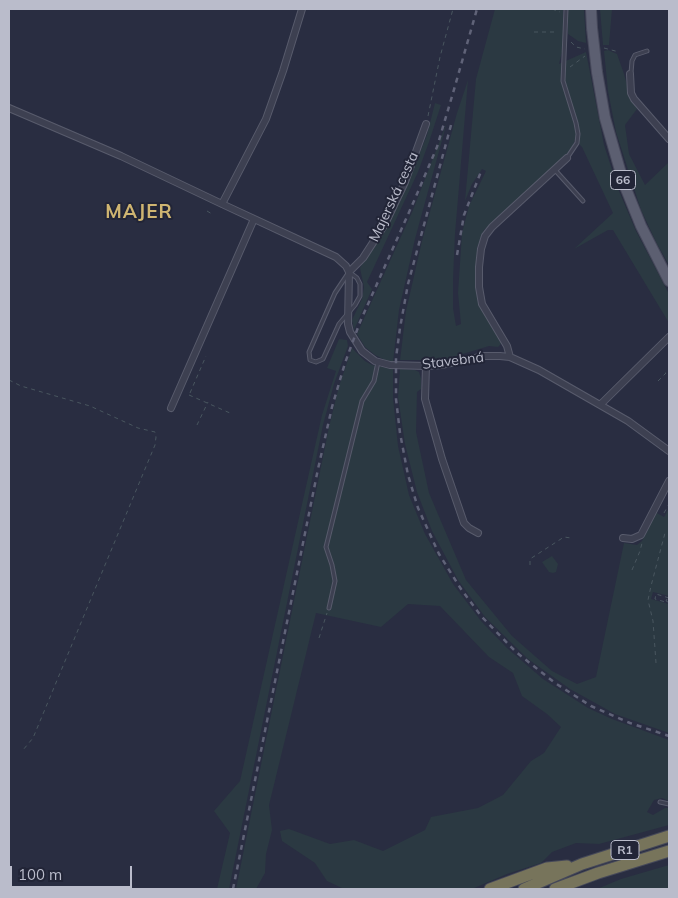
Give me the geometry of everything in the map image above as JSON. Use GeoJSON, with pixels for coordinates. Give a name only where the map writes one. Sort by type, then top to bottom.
{"type":"FeatureCollection","features":[{"type":"Feature","properties":{"kind":"highway","name":"R1"},"geometry":{"type":"LineString","coordinates":[[524,889],[582,864],[669,836]]}},
{"type":"Feature","properties":{"kind":"highway","name":"R1"},"geometry":{"type":"LineString","coordinates":[[555,889],[598,873],[669,852]]}},
{"type":"Feature","properties":{"kind":"highway"},"geometry":{"type":"LineString","coordinates":[[490,889],[547,868],[582,864]]}},
{"type":"Feature","properties":{"kind":"highway"},"geometry":{"type":"LineString","coordinates":[[575,889],[598,873]]}},
{"type":"Feature","properties":{"kind":"main road","name":"66"},"geometry":{"type":"LineString","coordinates":[[591,9],[597,72],[605,118],[624,184],[640,226],[669,281]]}},
{"type":"Feature","properties":{"kind":"street"},"geometry":{"type":"LineString","coordinates":[[222,204],[266,119],[302,9]]}},
{"type":"Feature","properties":{"kind":"street"},"geometry":{"type":"LineString","coordinates":[[630,74],[634,99],[669,139]]}},
{"type":"Feature","properties":{"kind":"street"},"geometry":{"type":"LineString","coordinates":[[9,108],[121,156],[336,257],[346,266],[348,272],[348,324],[353,339],[369,358],[378,362]]}},
{"type":"Feature","properties":{"kind":"street","name":"Majerská cesta"},"geometry":{"type":"LineString","coordinates":[[348,272],[363,258],[385,224],[405,182],[426,124]]}},
{"type":"Feature","properties":{"kind":"street"},"geometry":{"type":"LineString","coordinates":[[510,357],[507,346],[482,304],[479,281],[481,249],[492,227],[567,158]]}},
{"type":"Feature","properties":{"kind":"street"},"geometry":{"type":"LineString","coordinates":[[171,408],[254,219]]}},
{"type":"Feature","properties":{"kind":"street"},"geometry":{"type":"LineString","coordinates":[[600,406],[669,337]]}},
{"type":"Feature","properties":{"kind":"street","name":"Stavebná"},"geometry":{"type":"LineString","coordinates":[[378,362],[390,365],[426,366],[441,365],[485,356],[510,357],[539,370],[647,434],[669,452]]}},
{"type":"Feature","properties":{"kind":"street"},"geometry":{"type":"LineString","coordinates":[[426,366],[425,399],[442,460],[464,522],[469,528],[478,533]]}},
{"type":"Feature","properties":{"kind":"street"},"geometry":{"type":"LineString","coordinates":[[622,538],[632,539],[641,535],[669,481]]}},
{"type":"Feature","properties":{"kind":"lane"},"geometry":{"type":"LineString","coordinates":[[566,9],[562,72],[565,91],[578,134],[577,143],[567,158]]}},
{"type":"Feature","properties":{"kind":"lane"},"geometry":{"type":"LineString","coordinates":[[630,74],[635,55],[647,51]]}},
{"type":"Feature","properties":{"kind":"lane"},"geometry":{"type":"LineString","coordinates":[[555,169],[583,201]]}},
{"type":"Feature","properties":{"kind":"lane"},"geometry":{"type":"LineString","coordinates":[[348,272],[357,278],[360,284],[360,296],[348,313],[339,324],[323,359],[316,362],[310,360],[309,352],[331,301],[348,272]]}},
{"type":"Feature","properties":{"kind":"lane"},"geometry":{"type":"LineString","coordinates":[[329,608],[335,581],[326,547],[362,401],[374,381],[378,362]]}},
{"type":"Feature","properties":{"kind":"lane"},"geometry":{"type":"LineString","coordinates":[[660,802],[669,804]]}},
{"type":"Feature","properties":{"kind":"path"},"geometry":{"type":"LineString","coordinates":[[426,124],[440,56],[453,9]]}},
{"type":"Feature","properties":{"kind":"path"},"geometry":{"type":"LineString","coordinates":[[552,9],[566,15]]}},
{"type":"Feature","properties":{"kind":"path"},"geometry":{"type":"LineString","coordinates":[[534,32],[566,32]]}},
{"type":"Feature","properties":{"kind":"path"},"geometry":{"type":"LineString","coordinates":[[562,72],[590,52]]}},
{"type":"Feature","properties":{"kind":"path"},"geometry":{"type":"LineString","coordinates":[[207,211],[212,214],[211,216]]}},
{"type":"Feature","properties":{"kind":"path"},"geometry":{"type":"LineString","coordinates":[[206,356],[189,394],[230,413]]}},
{"type":"Feature","properties":{"kind":"path"},"geometry":{"type":"LineString","coordinates":[[658,381],[665,372]]}},
{"type":"Feature","properties":{"kind":"path"},"geometry":{"type":"LineString","coordinates":[[9,380],[21,386],[90,406],[138,428],[156,432],[155,444],[33,738],[23,750]]}},
{"type":"Feature","properties":{"kind":"path"},"geometry":{"type":"LineString","coordinates":[[197,425],[208,402]]}},
{"type":"Feature","properties":{"kind":"path"},"geometry":{"type":"LineString","coordinates":[[664,514],[669,504]]}},
{"type":"Feature","properties":{"kind":"path"},"geometry":{"type":"LineString","coordinates":[[656,663],[653,620],[649,598],[665,533]]}},
{"type":"Feature","properties":{"kind":"path"},"geometry":{"type":"LineString","coordinates":[[632,570],[640,551],[641,535]]}},
{"type":"Feature","properties":{"kind":"path"},"geometry":{"type":"LineString","coordinates":[[530,565],[530,559],[564,537],[571,538]]}},
{"type":"Feature","properties":{"kind":"path"},"geometry":{"type":"LineString","coordinates":[[655,599],[656,594],[669,600]]}},
{"type":"Feature","properties":{"kind":"path"},"geometry":{"type":"LineString","coordinates":[[649,598],[669,600]]}},
{"type":"Feature","properties":{"kind":"path"},"geometry":{"type":"LineString","coordinates":[[319,638],[329,608]]}},
{"type":"Feature","properties":{"kind":"shaded area"},"geometry":{"type":"Polygon","coordinates":[[[495,9],[563,9],[563,48],[559,64],[586,52],[604,145],[619,191],[636,231],[669,294],[669,323],[613,230],[608,230],[574,249],[613,213],[582,147],[575,140],[571,150],[484,230],[477,248],[477,285],[480,303],[501,343],[500,345],[498,347],[489,346],[443,360],[400,360],[406,311],[422,241],[457,113],[468,80],[453,280],[453,308],[456,326],[461,324],[458,293],[462,233],[469,206],[486,171],[482,169],[472,184],[465,201],[476,79],[495,9]]]}},
{"type":"Feature","properties":{"kind":"shaded area"},"geometry":{"type":"Polygon","coordinates":[[[568,9],[584,9],[586,43],[578,41],[568,34],[568,9]]]}},
{"type":"Feature","properties":{"kind":"shaded area"},"geometry":{"type":"Polygon","coordinates":[[[600,9],[612,9],[609,45],[603,45],[600,9]]]}},
{"type":"Feature","properties":{"kind":"shaded area"},"geometry":{"type":"Polygon","coordinates":[[[608,50],[617,54],[629,92],[637,109],[625,125],[629,154],[645,185],[669,162],[669,265],[641,210],[616,132],[608,91],[604,51],[608,50]]]}},
{"type":"Feature","properties":{"kind":"shaded area"},"geometry":{"type":"Polygon","coordinates":[[[435,103],[441,105],[429,142],[418,172],[367,282],[372,289],[354,330],[352,320],[362,299],[364,287],[360,268],[403,194],[427,135],[435,103]]]}},
{"type":"Feature","properties":{"kind":"shaded area"},"geometry":{"type":"Polygon","coordinates":[[[447,122],[415,239],[399,310],[393,362],[375,355],[365,347],[357,334],[413,210],[447,122]]]}},
{"type":"Feature","properties":{"kind":"shaded area"},"geometry":{"type":"Polygon","coordinates":[[[339,339],[347,340],[348,346],[334,384],[323,425],[229,889],[217,889],[230,833],[214,811],[240,781],[322,415],[336,371],[327,368],[339,339]]]}},
{"type":"Feature","properties":{"kind":"shaded area"},"geometry":{"type":"Polygon","coordinates":[[[352,348],[372,365],[393,369],[393,398],[398,446],[409,495],[425,534],[453,584],[481,621],[507,648],[543,679],[588,708],[669,740],[669,801],[662,798],[654,800],[647,812],[653,815],[665,808],[669,808],[669,825],[599,844],[576,843],[552,852],[541,863],[507,874],[472,889],[344,889],[327,881],[315,863],[282,841],[280,831],[289,829],[330,844],[354,840],[383,851],[425,830],[431,817],[478,808],[503,795],[531,761],[544,753],[561,727],[522,696],[513,673],[489,657],[440,606],[408,604],[381,627],[316,613],[269,805],[272,830],[266,854],[265,873],[256,889],[236,889],[329,427],[339,386],[352,348]]]}},
{"type":"Feature","properties":{"kind":"shaded area"},"geometry":{"type":"Polygon","coordinates":[[[400,369],[415,370],[419,372],[421,378],[421,389],[417,392],[416,432],[429,493],[466,580],[512,636],[552,671],[577,684],[596,677],[624,543],[637,545],[642,541],[655,512],[664,517],[669,508],[669,596],[653,592],[651,599],[669,604],[669,733],[615,714],[570,689],[528,659],[485,617],[458,580],[432,531],[417,492],[405,444],[398,397],[400,369]]]}},
{"type":"Feature","properties":{"kind":"shaded area"},"geometry":{"type":"Polygon","coordinates":[[[552,556],[558,564],[556,572],[553,573],[549,572],[542,562],[552,556]]]}},
{"type":"Feature","properties":{"kind":"shaded area"},"geometry":{"type":"Polygon","coordinates":[[[669,865],[669,889],[597,889],[621,879],[669,865]]]}},
{"type":"Feature","properties":{"kind":"railway"},"geometry":{"type":"LineString","coordinates":[[233,889],[332,407],[360,322],[437,147],[477,9]]}},
{"type":"Feature","properties":{"kind":"railway"},"geometry":{"type":"LineString","coordinates":[[451,125],[408,284],[396,358],[396,399],[400,433],[408,475],[418,508],[439,554],[461,589],[481,616],[516,652],[555,683],[591,706],[630,723],[669,736]]}},
{"type":"Feature","properties":{"kind":"railway"},"geometry":{"type":"LineString","coordinates":[[457,255],[464,215],[482,169]]}},
{"type":"Feature","properties":{"kind":"district","name":"MAJER"},"geometry":{"type":"Point","coordinates":[139,212]}}]}
